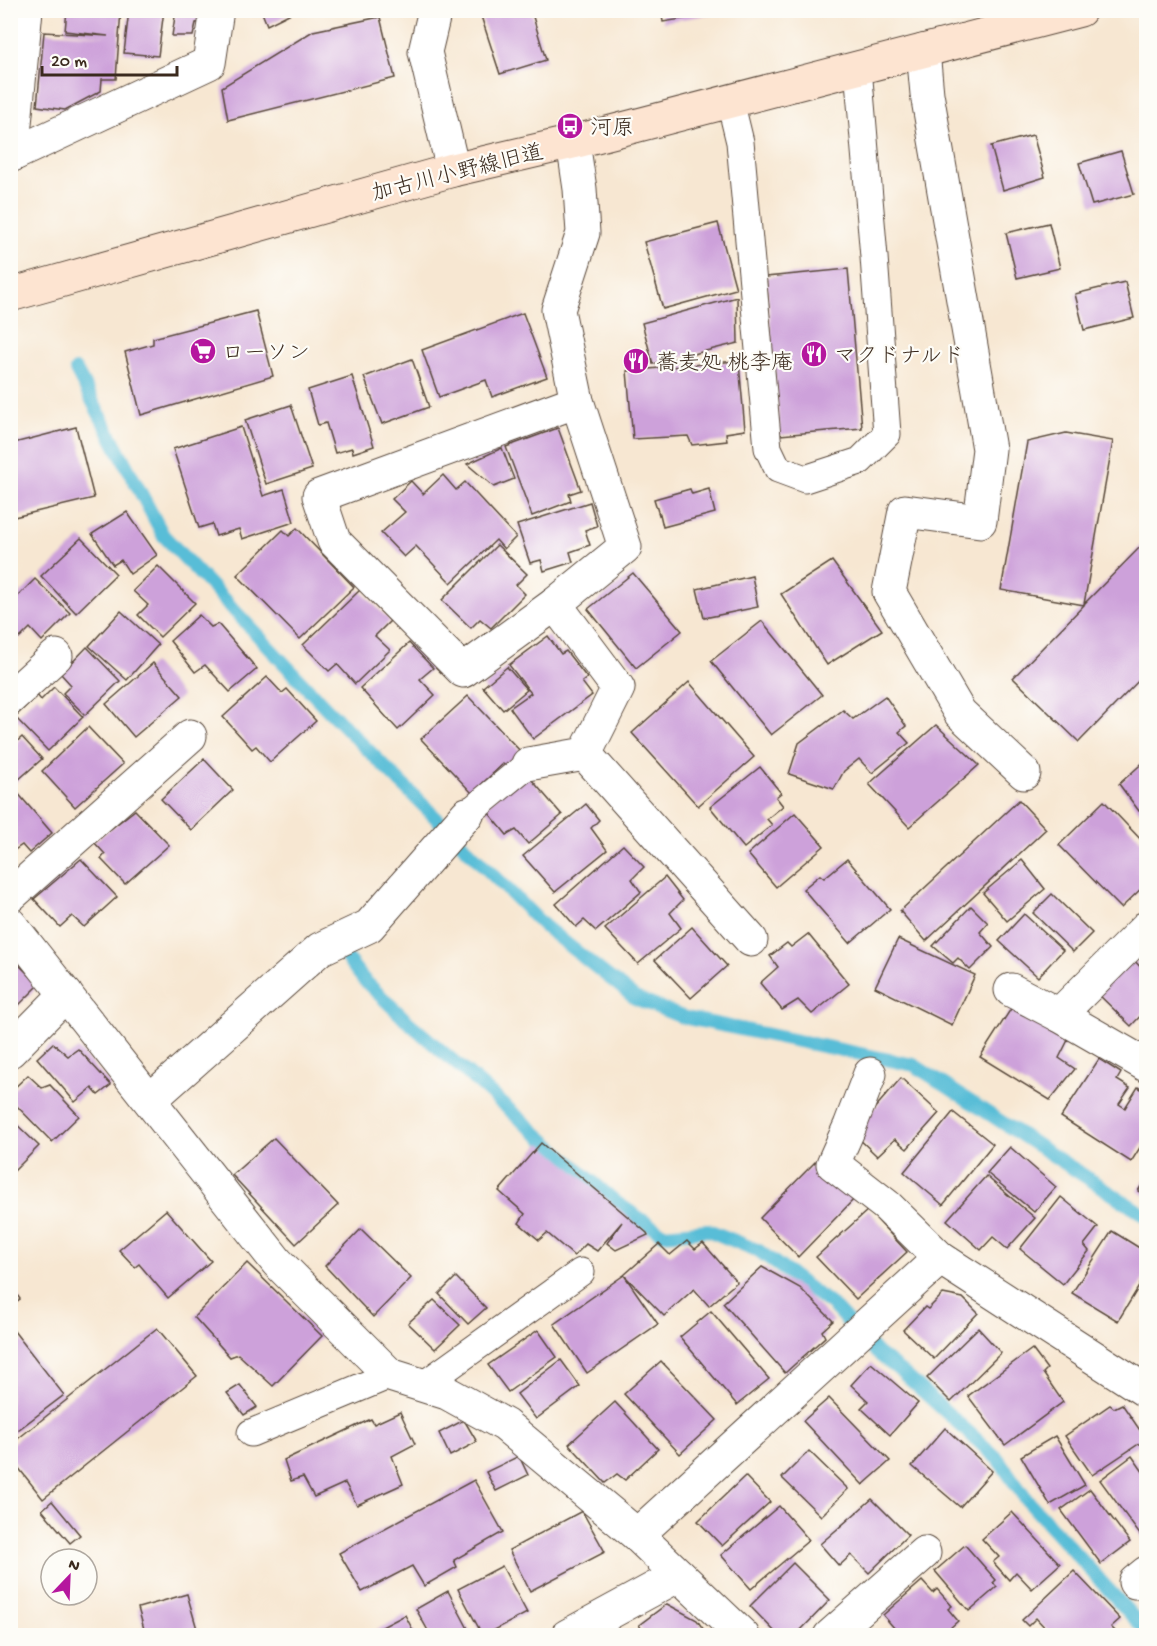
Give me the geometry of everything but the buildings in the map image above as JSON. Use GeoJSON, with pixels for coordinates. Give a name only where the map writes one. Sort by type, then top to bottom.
{"type":"FeatureCollection","features":[{"type":"Feature","properties":{"kind":"street"},"geometry":{"type":"LineString","coordinates":[[11,156],[26,10]]}},
{"type":"Feature","properties":{"kind":"street"},"geometry":{"type":"LineString","coordinates":[[11,156],[209,63],[217,10]]}},
{"type":"Feature","properties":{"kind":"street"},"geometry":{"type":"LineString","coordinates":[[435,10],[425,52],[453,170]]}},
{"type":"Feature","properties":{"kind":"street","name":"加古川小野線旧道"},"geometry":{"type":"LineString","coordinates":[[10,295],[453,170],[573,142],[1080,10]]}},
{"type":"Feature","properties":{"kind":"street"},"geometry":{"type":"LineString","coordinates":[[923,51],[927,94],[989,449],[980,521],[905,511],[889,592],[960,712],[1024,773]]}},
{"type":"Feature","properties":{"kind":"street"},"geometry":{"type":"LineString","coordinates":[[573,142],[583,233],[558,310],[576,400],[626,547],[555,604],[463,671],[334,541],[319,496],[576,400]]}},
{"type":"Feature","properties":{"kind":"street"},"geometry":{"type":"LineString","coordinates":[[555,604],[618,688],[585,754]]}},
{"type":"Feature","properties":{"kind":"street"},"geometry":{"type":"LineString","coordinates":[[10,698],[56,656]]}},
{"type":"Feature","properties":{"kind":"street"},"geometry":{"type":"LineString","coordinates":[[10,896],[190,736]]}},
{"type":"Feature","properties":{"kind":"street"},"geometry":{"type":"LineString","coordinates":[[528,764],[585,754]]}},
{"type":"Feature","properties":{"kind":"street"},"geometry":{"type":"LineString","coordinates":[[585,754],[751,940]]}},
{"type":"Feature","properties":{"kind":"street"},"geometry":{"type":"LineString","coordinates":[[150,1100],[320,949],[369,926],[467,814]]}},
{"type":"Feature","properties":{"kind":"street"},"geometry":{"type":"LineString","coordinates":[[10,924],[277,1262],[390,1375],[447,1394],[505,1425],[637,1535],[743,1635]]}},
{"type":"Feature","properties":{"kind":"street"},"geometry":{"type":"LineString","coordinates":[[1059,1015],[1146,928]]}},
{"type":"Feature","properties":{"kind":"street"},"geometry":{"type":"LineString","coordinates":[[1011,990],[1146,1065]]}},
{"type":"Feature","properties":{"kind":"street"},"geometry":{"type":"LineString","coordinates":[[10,1051],[66,994]]}},
{"type":"Feature","properties":{"kind":"street"},"geometry":{"type":"LineString","coordinates":[[870,1074],[833,1164],[887,1206],[940,1258],[1146,1391]]}},
{"type":"Feature","properties":{"kind":"street"},"geometry":{"type":"LineString","coordinates":[[637,1535],[940,1258]]}},
{"type":"Feature","properties":{"kind":"street"},"geometry":{"type":"LineString","coordinates":[[830,1635],[924,1552]]}},
{"type":"Feature","properties":{"kind":"street"},"geometry":{"type":"LineString","coordinates":[[567,1635],[679,1575]]}},
{"type":"Feature","properties":{"kind":"lane"},"geometry":{"type":"LineString","coordinates":[[730,101],[740,142],[768,447],[778,469],[805,479],[860,461],[887,434],[858,68]]}},
{"type":"Feature","properties":{"kind":"lane"},"geometry":{"type":"LineString","coordinates":[[467,814],[528,764]]}},
{"type":"Feature","properties":{"kind":"lane"},"geometry":{"type":"LineString","coordinates":[[422,1386],[581,1272]]}},
{"type":"Feature","properties":{"kind":"lane"},"geometry":{"type":"LineString","coordinates":[[251,1432],[390,1375]]}},
{"type":"Feature","properties":{"kind":"waterway"},"geometry":{"type":"LineString","coordinates":[[76,370],[163,535],[328,710],[544,926],[635,998],[682,1017],[914,1065],[1146,1216]]}},
{"type":"Feature","properties":{"kind":"waterway"},"geometry":{"type":"LineString","coordinates":[[345,956],[364,980],[407,1021],[617,1203],[663,1234],[708,1230],[759,1251],[833,1306],[877,1353],[903,1373],[998,1459],[1026,1499],[1146,1631]]}},
{"type":"Feature","properties":{"kind":"place","name":"河原"},"geometry":{"type":"Point","coordinates":[570,126]}},
{"type":"Feature","properties":{"kind":"place","name":"ローソン"},"geometry":{"type":"Point","coordinates":[203,351]}},
{"type":"Feature","properties":{"kind":"place","name":"マクドナルド"},"geometry":{"type":"Point","coordinates":[814,354]}},
{"type":"Feature","properties":{"kind":"place","name":"蕎麦処 桃李庵"},"geometry":{"type":"Point","coordinates":[636,361]}}]}
